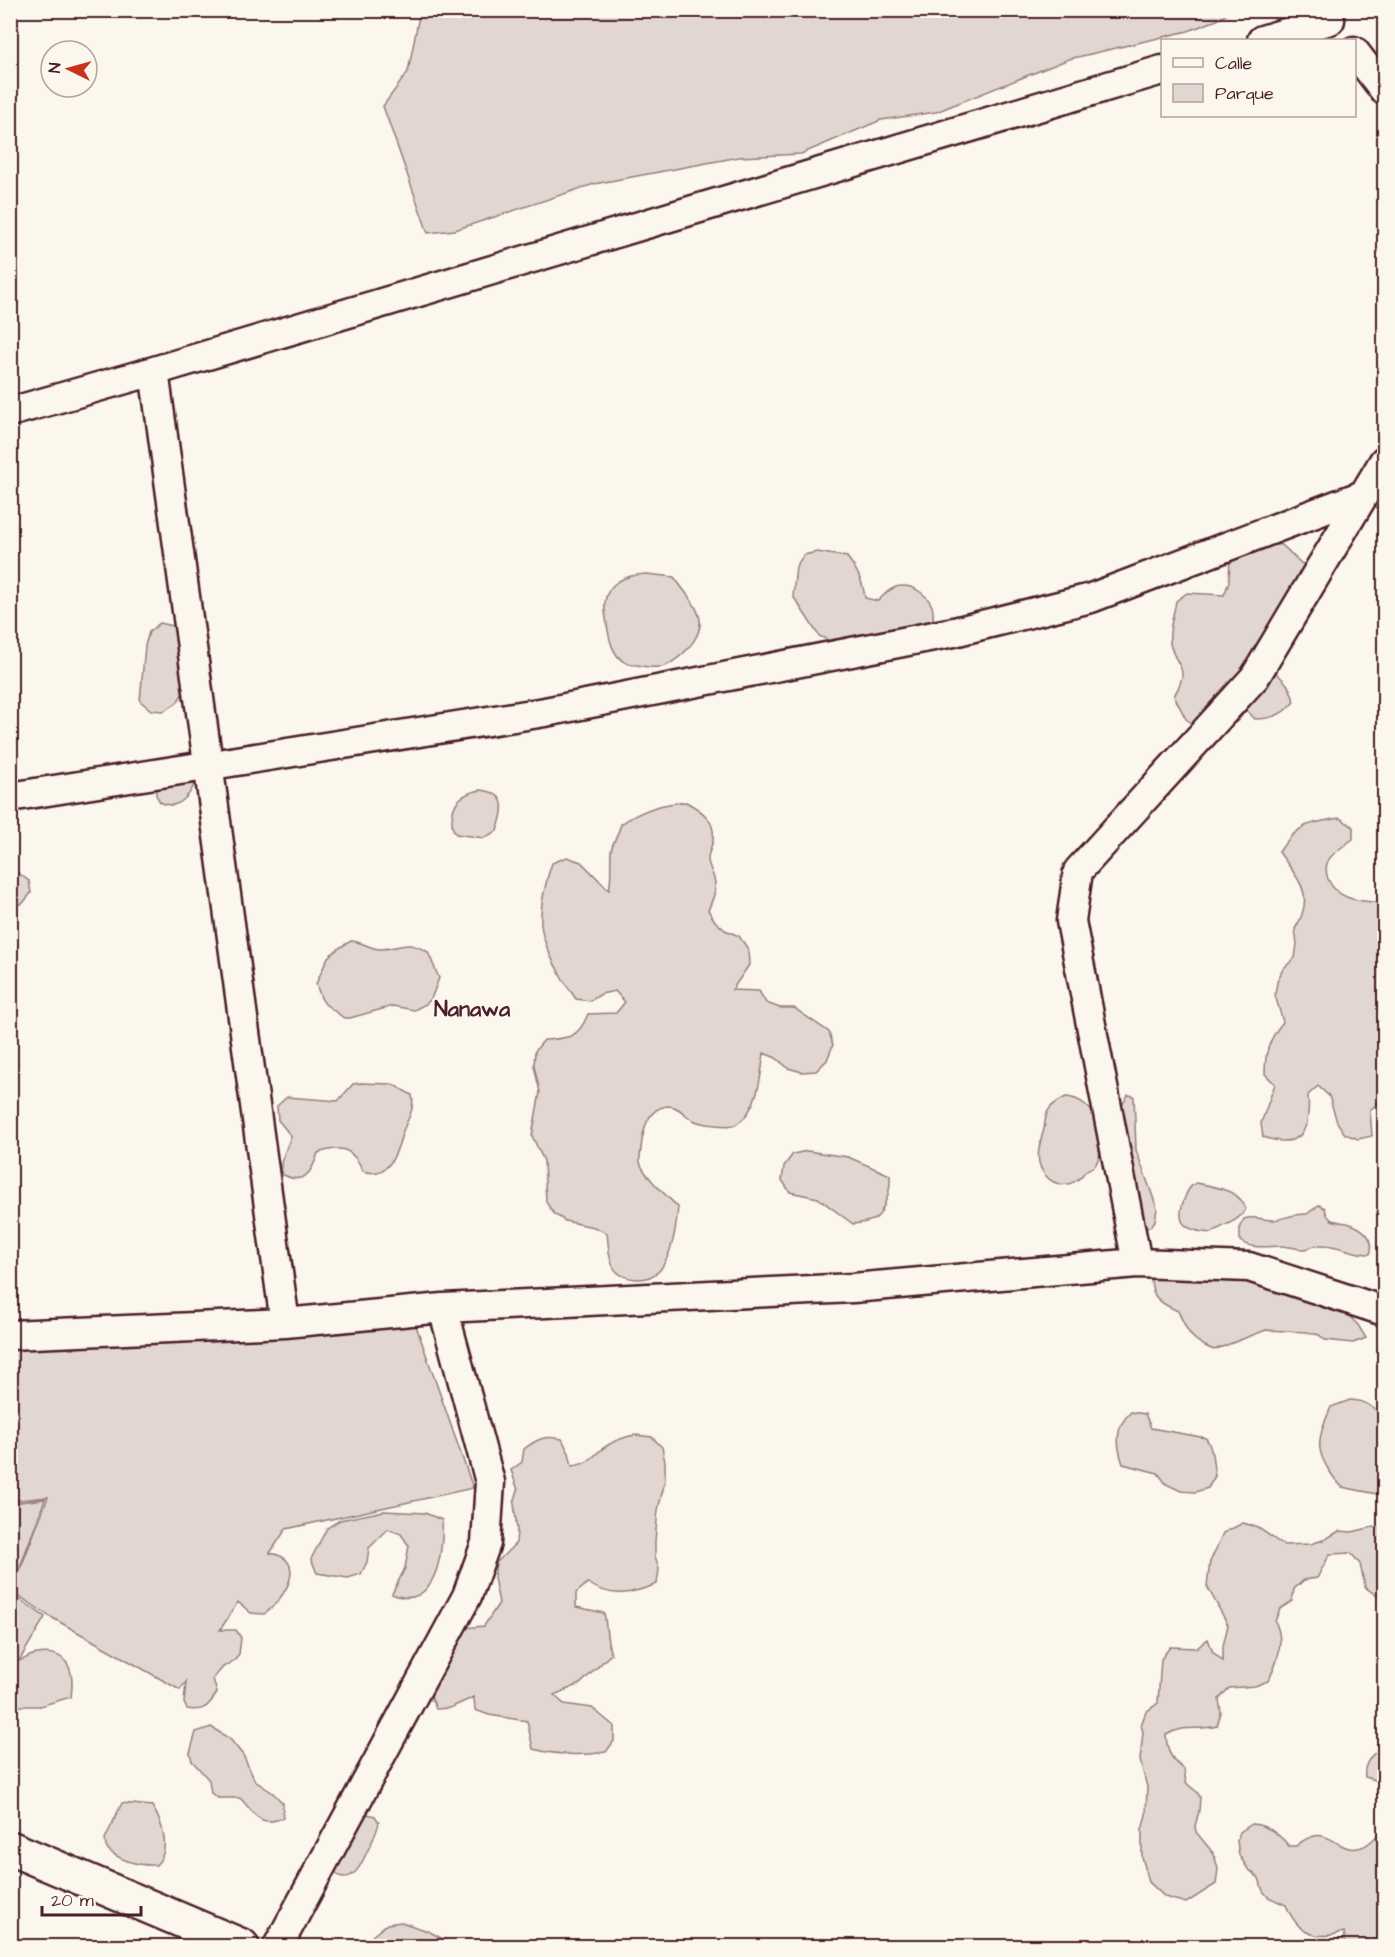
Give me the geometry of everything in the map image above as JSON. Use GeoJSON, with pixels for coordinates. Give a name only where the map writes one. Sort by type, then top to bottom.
{"type":"FeatureCollection","features":[{"type":"Feature","properties":{"kind":"street"},"geometry":{"type":"LineString","coordinates":[[1266,39],[1333,24]]}},
{"type":"Feature","properties":{"kind":"street"},"geometry":{"type":"LineString","coordinates":[[1356,54],[1384,90]]}},
{"type":"Feature","properties":{"kind":"street"},"geometry":{"type":"LineString","coordinates":[[10,412],[1161,70]]}},
{"type":"Feature","properties":{"kind":"street"},"geometry":{"type":"LineString","coordinates":[[154,371],[285,1323]]}},
{"type":"Feature","properties":{"kind":"street"},"geometry":{"type":"LineString","coordinates":[[1137,1263],[1071,921],[1078,871],[1255,677],[1384,460]]}},
{"type":"Feature","properties":{"kind":"street"},"geometry":{"type":"LineString","coordinates":[[10,797],[545,711],[965,629],[1091,598],[1363,495]]}},
{"type":"Feature","properties":{"kind":"street"},"geometry":{"type":"LineString","coordinates":[[10,1335],[285,1323],[443,1308],[853,1288],[1137,1263],[1249,1267],[1384,1311]]}},
{"type":"Feature","properties":{"kind":"street"},"geometry":{"type":"LineString","coordinates":[[279,1947],[467,1596],[486,1543],[490,1482],[443,1308]]}},
{"type":"Feature","properties":{"kind":"street"},"geometry":{"type":"LineString","coordinates":[[10,1848],[242,1947]]}},
{"type":"Feature","properties":{"kind":"green space"},"geometry":{"type":"Polygon","coordinates":[[[420,10],[1232,11],[1217,20],[1188,31],[1069,59],[936,112],[881,120],[801,154],[739,157],[594,184],[455,230],[428,233],[383,106],[408,72],[420,10]]]}},
{"type":"Feature","properties":{"kind":"green space"},"geometry":{"type":"Polygon","coordinates":[[[1268,544],[1282,545],[1302,564],[1315,560],[1271,669],[1286,683],[1294,702],[1272,717],[1255,719],[1246,710],[1238,721],[1226,728],[1198,727],[1186,719],[1174,696],[1182,678],[1181,667],[1170,643],[1170,627],[1176,601],[1187,593],[1224,595],[1229,582],[1230,556],[1268,544]]]}},
{"type":"Feature","properties":{"kind":"green space"},"geometry":{"type":"Polygon","coordinates":[[[817,552],[847,557],[859,576],[865,598],[878,601],[898,586],[907,586],[922,593],[930,601],[933,611],[931,639],[833,642],[819,636],[793,596],[796,566],[804,555],[817,552]]]}},
{"type":"Feature","properties":{"kind":"green space"},"geometry":{"type":"Polygon","coordinates":[[[646,574],[674,577],[693,603],[700,620],[700,627],[689,648],[677,659],[665,666],[655,668],[630,664],[620,659],[610,640],[605,614],[607,595],[614,584],[625,578],[646,574]]]}},
{"type":"Feature","properties":{"kind":"green space"},"geometry":{"type":"Polygon","coordinates":[[[160,623],[173,626],[182,636],[187,648],[184,691],[177,703],[164,711],[151,710],[140,701],[145,646],[149,632],[160,623]]]}},
{"type":"Feature","properties":{"kind":"green space"},"geometry":{"type":"Polygon","coordinates":[[[196,774],[193,787],[185,798],[174,805],[160,802],[156,795],[156,782],[196,774]]]}},
{"type":"Feature","properties":{"kind":"green space"},"geometry":{"type":"Polygon","coordinates":[[[481,790],[496,795],[502,804],[497,831],[484,838],[456,834],[452,827],[452,820],[456,803],[469,793],[481,790]]]}},
{"type":"Feature","properties":{"kind":"green space"},"geometry":{"type":"Polygon","coordinates":[[[686,802],[707,817],[712,828],[713,841],[708,860],[715,887],[708,910],[725,930],[739,936],[748,949],[749,965],[732,990],[759,991],[766,1003],[780,1008],[794,1008],[829,1032],[833,1045],[827,1060],[816,1071],[802,1072],[788,1068],[776,1058],[764,1053],[754,1101],[750,1110],[737,1124],[722,1126],[702,1123],[669,1106],[662,1107],[651,1115],[643,1134],[640,1162],[651,1179],[678,1207],[676,1223],[668,1256],[660,1270],[647,1278],[629,1278],[621,1275],[612,1265],[607,1233],[594,1227],[565,1221],[554,1214],[546,1202],[544,1161],[532,1136],[540,1092],[534,1066],[535,1051],[544,1040],[572,1036],[588,1014],[616,1013],[625,1002],[615,991],[601,994],[590,1001],[576,999],[559,973],[545,942],[542,932],[541,908],[552,863],[567,857],[581,862],[609,890],[611,851],[621,824],[652,808],[686,802]]]}},
{"type":"Feature","properties":{"kind":"green space"},"geometry":{"type":"Polygon","coordinates":[[[1340,818],[1353,827],[1353,839],[1328,861],[1326,870],[1332,887],[1352,899],[1384,903],[1384,1098],[1370,1110],[1372,1136],[1358,1139],[1345,1134],[1337,1122],[1329,1096],[1318,1086],[1308,1095],[1308,1119],[1301,1134],[1295,1139],[1276,1140],[1263,1137],[1261,1123],[1275,1084],[1265,1074],[1266,1059],[1271,1040],[1283,1022],[1275,995],[1277,982],[1283,969],[1295,958],[1297,944],[1295,929],[1304,906],[1302,888],[1279,852],[1298,830],[1305,826],[1340,818]]]}},
{"type":"Feature","properties":{"kind":"green space"},"geometry":{"type":"Polygon","coordinates":[[[11,868],[29,881],[31,893],[23,903],[11,907],[11,868]]]}},
{"type":"Feature","properties":{"kind":"green space"},"geometry":{"type":"Polygon","coordinates":[[[351,941],[380,949],[408,945],[428,952],[439,978],[431,999],[414,1010],[393,1006],[344,1018],[325,1004],[316,984],[328,957],[351,941]]]}},
{"type":"Feature","properties":{"kind":"green space"},"geometry":{"type":"Polygon","coordinates":[[[353,1084],[392,1084],[412,1095],[413,1105],[391,1162],[380,1171],[373,1173],[363,1171],[350,1153],[333,1149],[318,1153],[306,1176],[296,1179],[282,1174],[282,1160],[291,1136],[278,1120],[277,1106],[287,1097],[338,1101],[353,1084]]]}},
{"type":"Feature","properties":{"kind":"green space"},"geometry":{"type":"Polygon","coordinates":[[[1128,1095],[1134,1096],[1136,1150],[1157,1208],[1155,1221],[1151,1226],[1139,1232],[1120,1109],[1128,1095]]]}},
{"type":"Feature","properties":{"kind":"green space"},"geometry":{"type":"Polygon","coordinates":[[[1066,1097],[1085,1104],[1092,1112],[1100,1131],[1101,1142],[1095,1165],[1070,1184],[1061,1184],[1050,1180],[1043,1172],[1038,1154],[1047,1113],[1053,1105],[1066,1097]]]}},
{"type":"Feature","properties":{"kind":"green space"},"geometry":{"type":"Polygon","coordinates":[[[807,1151],[848,1157],[890,1175],[888,1194],[878,1216],[871,1221],[853,1224],[818,1198],[790,1192],[782,1180],[784,1166],[793,1154],[807,1151]]]}},
{"type":"Feature","properties":{"kind":"green space"},"geometry":{"type":"Polygon","coordinates":[[[1196,1183],[1234,1194],[1244,1204],[1245,1211],[1234,1221],[1211,1233],[1190,1228],[1184,1224],[1181,1214],[1183,1202],[1189,1190],[1196,1183]]]}},
{"type":"Feature","properties":{"kind":"green space"},"geometry":{"type":"Polygon","coordinates":[[[1319,1205],[1325,1208],[1332,1220],[1353,1225],[1362,1230],[1371,1243],[1370,1254],[1326,1245],[1306,1249],[1282,1246],[1255,1247],[1240,1241],[1240,1226],[1244,1219],[1273,1220],[1307,1214],[1319,1205]]]}},
{"type":"Feature","properties":{"kind":"green space"},"geometry":{"type":"Polygon","coordinates":[[[1150,1269],[1270,1285],[1338,1305],[1358,1325],[1366,1338],[1353,1343],[1325,1340],[1319,1335],[1307,1332],[1266,1330],[1214,1350],[1195,1340],[1178,1311],[1155,1296],[1151,1285],[1150,1269]]]}},
{"type":"Feature","properties":{"kind":"green space"},"geometry":{"type":"Polygon","coordinates":[[[408,1303],[473,1488],[286,1529],[270,1553],[282,1557],[289,1563],[290,1580],[279,1599],[264,1614],[251,1613],[238,1602],[220,1630],[236,1630],[241,1638],[239,1654],[213,1679],[217,1693],[205,1707],[198,1710],[187,1709],[184,1703],[186,1682],[180,1690],[49,1616],[12,1591],[48,1497],[11,1501],[11,1328],[408,1303]]]}},
{"type":"Feature","properties":{"kind":"green space"},"geometry":{"type":"Polygon","coordinates":[[[1350,1400],[1371,1406],[1384,1423],[1384,1498],[1377,1494],[1342,1487],[1328,1470],[1321,1454],[1321,1433],[1331,1407],[1350,1400]]]}},
{"type":"Feature","properties":{"kind":"green space"},"geometry":{"type":"Polygon","coordinates":[[[1131,1412],[1145,1414],[1151,1428],[1206,1438],[1212,1452],[1215,1476],[1208,1488],[1195,1492],[1181,1491],[1166,1484],[1158,1473],[1123,1464],[1118,1436],[1122,1423],[1131,1412]]]}},
{"type":"Feature","properties":{"kind":"green space"},"geometry":{"type":"Polygon","coordinates":[[[635,1435],[652,1437],[662,1447],[665,1462],[665,1481],[658,1510],[655,1541],[655,1556],[659,1569],[657,1584],[630,1592],[614,1593],[588,1583],[576,1593],[576,1607],[604,1613],[611,1654],[580,1684],[554,1695],[564,1704],[592,1708],[614,1726],[614,1741],[606,1752],[551,1753],[533,1749],[527,1721],[489,1715],[475,1710],[474,1697],[450,1708],[436,1709],[431,1696],[435,1683],[425,1665],[423,1654],[426,1642],[430,1634],[443,1630],[484,1626],[499,1603],[494,1578],[496,1563],[516,1543],[514,1503],[518,1490],[511,1470],[522,1462],[524,1449],[541,1439],[551,1437],[562,1439],[572,1466],[588,1461],[614,1442],[635,1435]]]}},
{"type":"Feature","properties":{"kind":"green space"},"geometry":{"type":"Polygon","coordinates":[[[45,1499],[11,1592],[11,1503],[45,1499]]]}},
{"type":"Feature","properties":{"kind":"green space"},"geometry":{"type":"Polygon","coordinates":[[[384,1511],[425,1513],[442,1520],[439,1562],[428,1587],[419,1595],[407,1598],[392,1594],[405,1568],[409,1546],[401,1534],[388,1529],[369,1548],[367,1562],[361,1574],[348,1578],[317,1573],[311,1559],[327,1528],[340,1520],[384,1511]]]}},
{"type":"Feature","properties":{"kind":"green space"},"geometry":{"type":"Polygon","coordinates":[[[1243,1523],[1257,1527],[1283,1545],[1311,1544],[1339,1531],[1352,1532],[1373,1527],[1380,1528],[1384,1532],[1384,1595],[1377,1596],[1365,1587],[1360,1564],[1351,1553],[1330,1554],[1317,1578],[1304,1580],[1294,1589],[1292,1601],[1280,1609],[1275,1621],[1280,1636],[1279,1652],[1268,1681],[1255,1686],[1229,1688],[1219,1699],[1221,1713],[1217,1726],[1179,1730],[1166,1735],[1170,1755],[1184,1769],[1186,1783],[1200,1797],[1196,1832],[1214,1854],[1218,1869],[1216,1884],[1186,1903],[1165,1897],[1149,1882],[1142,1857],[1142,1830],[1146,1815],[1147,1787],[1140,1760],[1143,1732],[1141,1725],[1146,1712],[1158,1703],[1161,1659],[1170,1647],[1197,1648],[1208,1639],[1213,1652],[1223,1661],[1223,1646],[1228,1625],[1207,1586],[1210,1562],[1223,1533],[1243,1523]]]}},
{"type":"Feature","properties":{"kind":"green space"},"geometry":{"type":"Polygon","coordinates":[[[11,1593],[45,1617],[19,1661],[48,1653],[62,1658],[72,1678],[71,1697],[40,1706],[11,1706],[11,1593]]]}},
{"type":"Feature","properties":{"kind":"green space"},"geometry":{"type":"Polygon","coordinates":[[[211,1727],[230,1739],[243,1755],[255,1781],[283,1803],[283,1818],[275,1821],[262,1820],[240,1798],[218,1798],[211,1793],[209,1780],[192,1761],[190,1753],[196,1732],[211,1727]]]}},
{"type":"Feature","properties":{"kind":"green space"},"geometry":{"type":"Polygon","coordinates":[[[1384,1747],[1384,1783],[1365,1777],[1365,1772],[1370,1759],[1384,1747]]]}},
{"type":"Feature","properties":{"kind":"green space"},"geometry":{"type":"Polygon","coordinates":[[[122,1803],[152,1806],[156,1813],[164,1836],[164,1852],[156,1865],[128,1861],[110,1852],[106,1847],[105,1839],[122,1803]]]}},
{"type":"Feature","properties":{"kind":"green space"},"geometry":{"type":"Polygon","coordinates":[[[355,1811],[375,1816],[379,1822],[361,1865],[354,1874],[344,1877],[332,1871],[355,1811]]]}},
{"type":"Feature","properties":{"kind":"green space"},"geometry":{"type":"Polygon","coordinates":[[[1252,1824],[1273,1831],[1289,1846],[1296,1846],[1307,1838],[1324,1836],[1345,1847],[1362,1847],[1371,1842],[1384,1829],[1384,1946],[1346,1946],[1344,1932],[1324,1936],[1308,1933],[1302,1929],[1286,1905],[1268,1897],[1263,1891],[1259,1878],[1248,1869],[1239,1855],[1237,1841],[1240,1832],[1252,1824]]]}},
{"type":"Feature","properties":{"kind":"green space"},"geometry":{"type":"Polygon","coordinates":[[[401,1922],[428,1931],[454,1946],[365,1946],[365,1942],[387,1924],[401,1922]]]}},
{"type":"Feature","properties":{"kind":"district","name":"Nanawa"},"geometry":{"type":"Point","coordinates":[472,1008]}}]}
